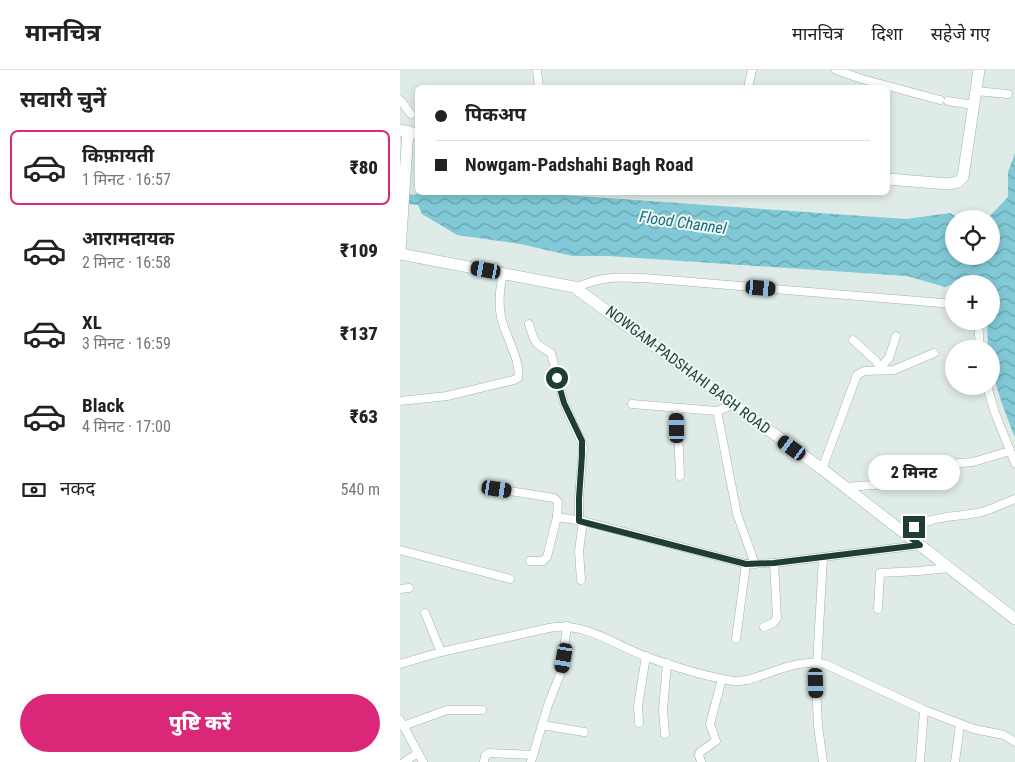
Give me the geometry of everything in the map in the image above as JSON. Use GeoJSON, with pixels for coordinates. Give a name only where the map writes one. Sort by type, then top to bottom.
{"type":"FeatureCollection","features":[{"type":"Feature","properties":{"kind":"main road"},"geometry":{"type":"LineString","coordinates":[[890,179],[938,184],[958,182],[963,177],[979,70]]}},
{"type":"Feature","properties":{"kind":"main road"},"geometry":{"type":"LineString","coordinates":[[400,250],[408,135]]}},
{"type":"Feature","properties":{"kind":"main road"},"geometry":{"type":"LineString","coordinates":[[400,254],[574,287]]}},
{"type":"Feature","properties":{"kind":"main road","name":"NOWGAM-PADSHAHI BAGH ROAD"},"geometry":{"type":"LineString","coordinates":[[574,287],[845,487],[1015,619]]}},
{"type":"Feature","properties":{"kind":"street"},"geometry":{"type":"LineString","coordinates":[[537,70],[539,85]]}},
{"type":"Feature","properties":{"kind":"street"},"geometry":{"type":"LineString","coordinates":[[749,85],[752,70]]}},
{"type":"Feature","properties":{"kind":"street"},"geometry":{"type":"LineString","coordinates":[[836,70],[884,85]]}},
{"type":"Feature","properties":{"kind":"street"},"geometry":{"type":"LineString","coordinates":[[890,87],[944,101],[973,105]]}},
{"type":"Feature","properties":{"kind":"street"},"geometry":{"type":"LineString","coordinates":[[975,91],[1008,94]]}},
{"type":"Feature","properties":{"kind":"street"},"geometry":{"type":"LineString","coordinates":[[400,100],[411,114]]}},
{"type":"Feature","properties":{"kind":"street"},"geometry":{"type":"LineString","coordinates":[[400,401],[447,396],[518,378],[518,368],[499,308],[502,273]]}},
{"type":"Feature","properties":{"kind":"street"},"geometry":{"type":"LineString","coordinates":[[574,287],[607,278],[644,278],[945,303]]}},
{"type":"Feature","properties":{"kind":"street"},"geometry":{"type":"LineString","coordinates":[[529,324],[538,346],[551,353],[564,403],[582,441],[579,498],[581,580]]}},
{"type":"Feature","properties":{"kind":"street"},"geometry":{"type":"LineString","coordinates":[[882,369],[889,358],[896,336]]}},
{"type":"Feature","properties":{"kind":"street"},"geometry":{"type":"LineString","coordinates":[[853,340],[882,369]]}},
{"type":"Feature","properties":{"kind":"street"},"geometry":{"type":"LineString","coordinates":[[822,470],[855,378],[864,371],[894,370],[934,353]]}},
{"type":"Feature","properties":{"kind":"street"},"geometry":{"type":"LineString","coordinates":[[990,395],[1015,463]]}},
{"type":"Feature","properties":{"kind":"street"},"geometry":{"type":"LineString","coordinates":[[632,404],[717,411],[733,405]]}},
{"type":"Feature","properties":{"kind":"street"},"geometry":{"type":"LineString","coordinates":[[677,408],[680,476]]}},
{"type":"Feature","properties":{"kind":"street"},"geometry":{"type":"LineString","coordinates":[[717,411],[737,514],[755,564]]}},
{"type":"Feature","properties":{"kind":"street"},"geometry":{"type":"LineString","coordinates":[[894,468],[973,462],[1010,451]]}},
{"type":"Feature","properties":{"kind":"street"},"geometry":{"type":"LineString","coordinates":[[845,487],[944,480]]}},
{"type":"Feature","properties":{"kind":"street"},"geometry":{"type":"LineString","coordinates":[[497,489],[554,498],[558,502],[557,517],[547,557],[543,561],[530,561]]}},
{"type":"Feature","properties":{"kind":"street"},"geometry":{"type":"LineString","coordinates":[[906,534],[929,520],[986,511],[1015,499]]}},
{"type":"Feature","properties":{"kind":"street"},"geometry":{"type":"LineString","coordinates":[[557,517],[581,521],[746,564],[774,563],[920,545]]}},
{"type":"Feature","properties":{"kind":"street"},"geometry":{"type":"LineString","coordinates":[[400,550],[510,579]]}},
{"type":"Feature","properties":{"kind":"street"},"geometry":{"type":"LineString","coordinates":[[823,762],[817,711],[817,662],[824,557]]}},
{"type":"Feature","properties":{"kind":"street"},"geometry":{"type":"LineString","coordinates":[[764,627],[773,623],[777,618],[774,563]]}},
{"type":"Feature","properties":{"kind":"street"},"geometry":{"type":"LineString","coordinates":[[736,639],[746,564]]}},
{"type":"Feature","properties":{"kind":"street"},"geometry":{"type":"LineString","coordinates":[[878,609],[879,575],[881,572],[919,572],[949,568]]}},
{"type":"Feature","properties":{"kind":"street"},"geometry":{"type":"LineString","coordinates":[[400,589],[409,588]]}},
{"type":"Feature","properties":{"kind":"street"},"geometry":{"type":"LineString","coordinates":[[425,613],[442,652]]}},
{"type":"Feature","properties":{"kind":"street"},"geometry":{"type":"LineString","coordinates":[[484,762],[485,756],[489,753],[532,759],[542,724],[561,672],[567,626]]}},
{"type":"Feature","properties":{"kind":"street"},"geometry":{"type":"LineString","coordinates":[[400,664],[442,652],[549,628],[577,627],[646,656],[722,679],[741,682],[801,664],[817,662],[924,710],[985,732],[1004,735],[1015,742]]}},
{"type":"Feature","properties":{"kind":"street"},"geometry":{"type":"LineString","coordinates":[[639,723],[638,706],[646,656]]}},
{"type":"Feature","properties":{"kind":"street"},"geometry":{"type":"LineString","coordinates":[[665,734],[663,710],[667,663]]}},
{"type":"Feature","properties":{"kind":"street"},"geometry":{"type":"LineString","coordinates":[[701,762],[700,752],[716,742],[710,724],[722,679]]}},
{"type":"Feature","properties":{"kind":"street"},"geometry":{"type":"LineString","coordinates":[[423,762],[402,723],[447,710],[482,710]]}},
{"type":"Feature","properties":{"kind":"street"},"geometry":{"type":"LineString","coordinates":[[920,762],[924,710]]}},
{"type":"Feature","properties":{"kind":"street"},"geometry":{"type":"LineString","coordinates":[[542,724],[584,732]]}},
{"type":"Feature","properties":{"kind":"street"},"geometry":{"type":"LineString","coordinates":[[955,762],[960,724]]}},
{"type":"Feature","properties":{"kind":"street"},"geometry":{"type":"LineString","coordinates":[[404,762],[418,753]]}},
{"type":"Feature","properties":{"kind":"water","name":"Flood Channel"},"geometry":{"type":"Polygon","coordinates":[[[1015,153],[1015,437],[1000,395],[1000,340],[988,340],[987,330],[1000,330],[1000,275],[945,275],[945,287],[907,276],[608,256],[573,256],[520,244],[457,235],[422,214],[418,205],[400,203],[400,192],[414,195],[565,195],[906,219],[945,214],[945,265],[1000,265],[1000,210],[996,210],[1008,197],[1008,172],[1015,153]]]}},
{"type":"Feature","properties":{"kind":"route"},"geometry":{"type":"LineString","coordinates":[[557,378],[564,403],[582,441],[579,521],[746,564],[774,563],[920,545],[906,534],[914,527]]}}]}
